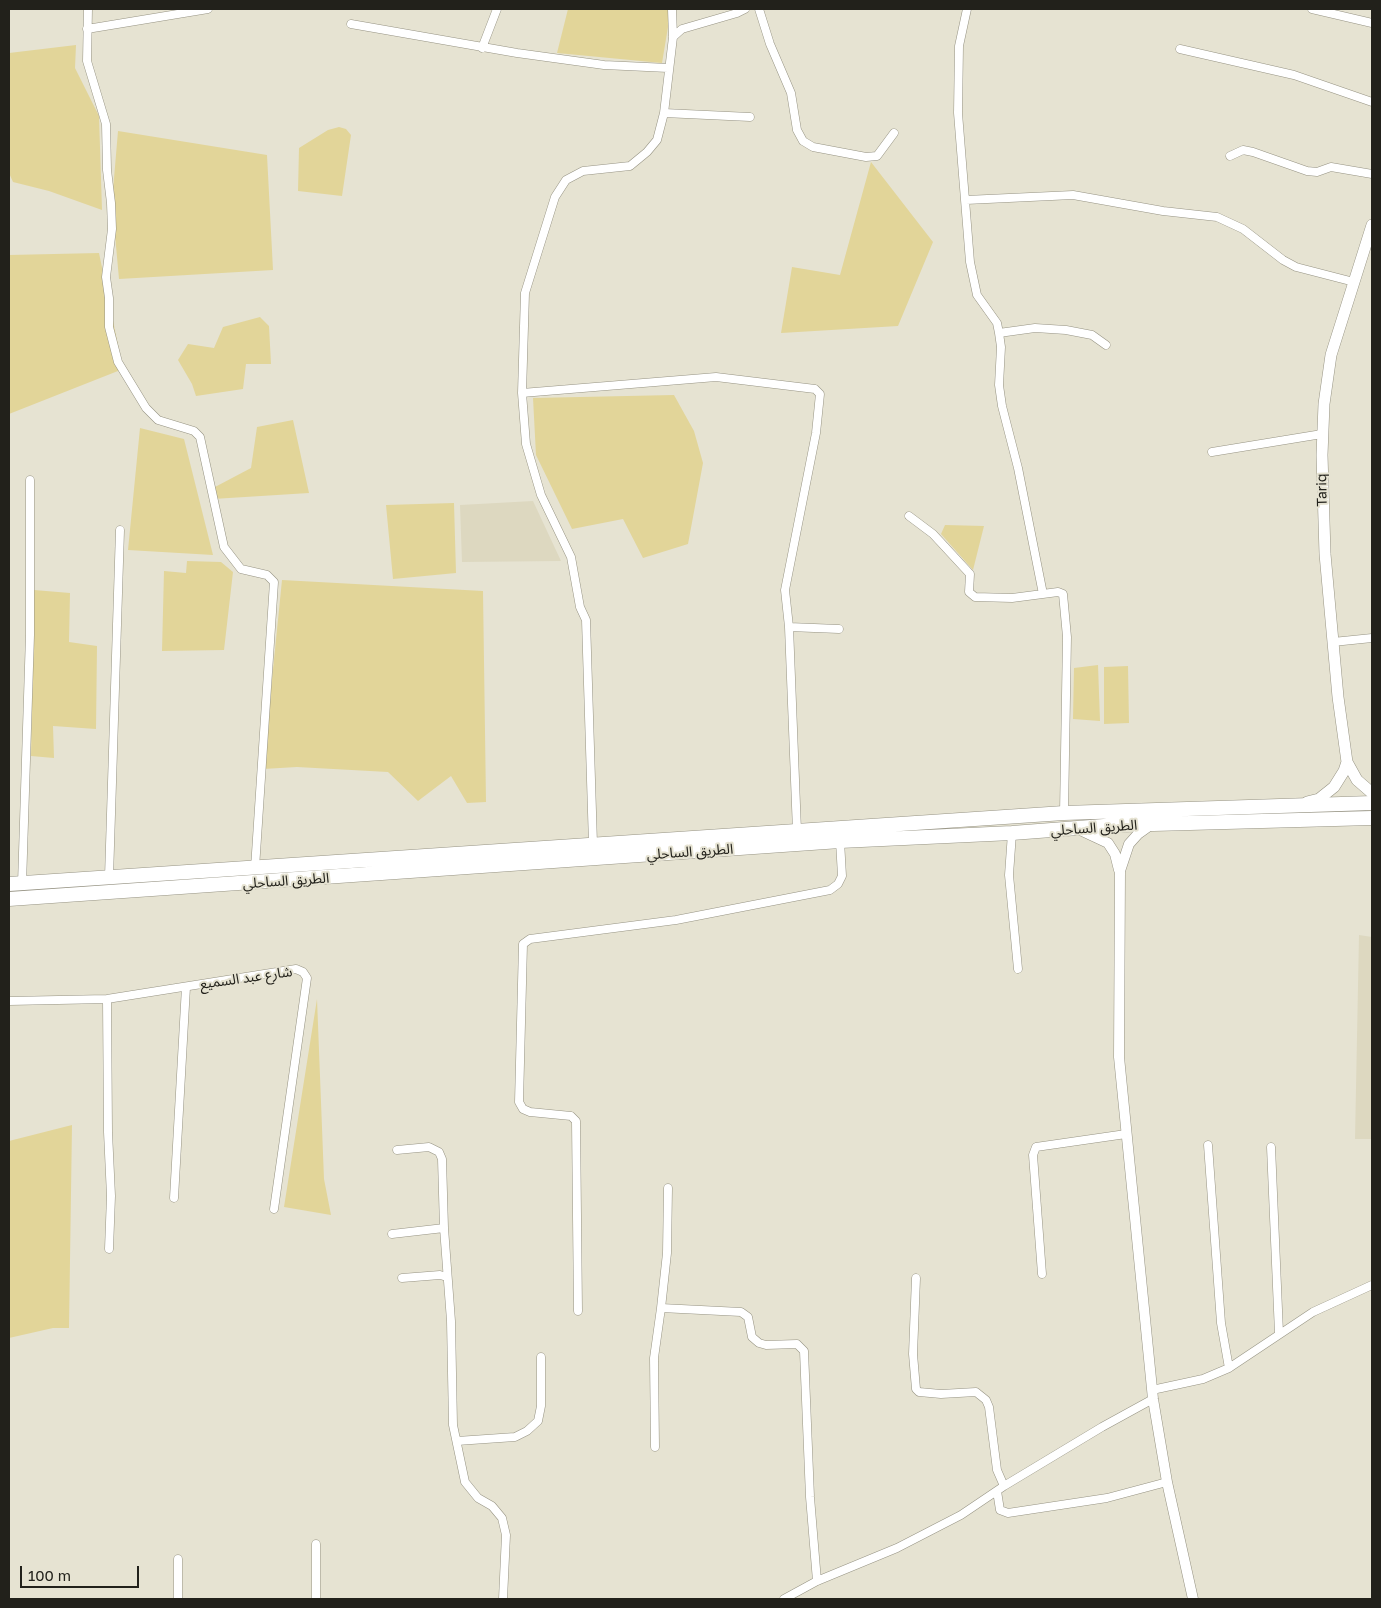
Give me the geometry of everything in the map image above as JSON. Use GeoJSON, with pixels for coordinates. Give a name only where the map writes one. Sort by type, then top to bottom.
{"type":"FeatureCollection","features":[{"type":"Feature","properties":{"kind":"highway","name":"الطريق الساحلي"},"geometry":{"type":"LineString","coordinates":[[15,884],[1064,813],[1372,803]]}},
{"type":"Feature","properties":{"kind":"highway","name":"الطريق الساحلي"},"geometry":{"type":"LineString","coordinates":[[9,899],[840,841],[1152,824],[1372,818]]}},
{"type":"Feature","properties":{"kind":"main road","name":"Tariq"},"geometry":{"type":"LineString","coordinates":[[1347,762],[1338,697],[1323,530],[1322,434],[1331,355],[1372,225]]}},
{"type":"Feature","properties":{"kind":"main road"},"geometry":{"type":"LineString","coordinates":[[1347,762],[1356,780],[1372,793]]}},
{"type":"Feature","properties":{"kind":"main road"},"geometry":{"type":"LineString","coordinates":[[1299,805],[1319,799],[1334,787],[1347,762]]}},
{"type":"Feature","properties":{"kind":"street"},"geometry":{"type":"LineString","coordinates":[[88,9],[87,61],[106,124],[106,170],[111,203],[112,229],[106,277],[109,298],[108,327],[118,362],[146,408],[158,420],[194,431],[200,437],[224,547],[241,569],[267,575],[274,582],[255,868]]}},
{"type":"Feature","properties":{"kind":"street"},"geometry":{"type":"LineString","coordinates":[[87,29],[208,9]]}},
{"type":"Feature","properties":{"kind":"street"},"geometry":{"type":"LineString","coordinates":[[482,48],[497,9]]}},
{"type":"Feature","properties":{"kind":"street"},"geometry":{"type":"LineString","coordinates":[[593,844],[586,620],[580,607],[571,557],[541,495],[526,444],[522,393],[525,293],[555,197],[566,180],[573,174],[583,171],[622,168],[637,162],[657,140],[664,113],[673,37],[672,9]]}},
{"type":"Feature","properties":{"kind":"street"},"geometry":{"type":"LineString","coordinates":[[673,37],[682,29],[745,9]]}},
{"type":"Feature","properties":{"kind":"street"},"geometry":{"type":"LineString","coordinates":[[759,9],[770,44],[791,93],[798,136],[803,141],[813,147],[866,157],[877,156],[894,133]]}},
{"type":"Feature","properties":{"kind":"street"},"geometry":{"type":"LineString","coordinates":[[966,9],[959,46],[958,90],[973,279],[977,295],[995,320],[999,333],[1001,347],[999,386],[1002,406],[1018,468],[1043,594]]}},
{"type":"Feature","properties":{"kind":"street"},"geometry":{"type":"LineString","coordinates":[[1312,9],[1372,23]]}},
{"type":"Feature","properties":{"kind":"street"},"geometry":{"type":"LineString","coordinates":[[350,24],[482,48],[604,65],[668,68]]}},
{"type":"Feature","properties":{"kind":"street"},"geometry":{"type":"LineString","coordinates":[[1180,48],[1294,75],[1372,102]]}},
{"type":"Feature","properties":{"kind":"street"},"geometry":{"type":"LineString","coordinates":[[664,113],[750,117]]}},
{"type":"Feature","properties":{"kind":"street"},"geometry":{"type":"LineString","coordinates":[[1230,156],[1242,150],[1307,171],[1317,172],[1331,167],[1372,174]]}},
{"type":"Feature","properties":{"kind":"street"},"geometry":{"type":"LineString","coordinates":[[966,200],[1073,195],[1163,212],[1217,217],[1243,229],[1283,260],[1296,267],[1354,282]]}},
{"type":"Feature","properties":{"kind":"street"},"geometry":{"type":"LineString","coordinates":[[999,333],[1035,328],[1066,330],[1092,335],[1106,345]]}},
{"type":"Feature","properties":{"kind":"street"},"geometry":{"type":"LineString","coordinates":[[522,393],[716,377],[818,391],[820,394],[816,433],[787,571],[785,590],[789,627],[797,831]]}},
{"type":"Feature","properties":{"kind":"street"},"geometry":{"type":"LineString","coordinates":[[1212,452],[1322,434]]}},
{"type":"Feature","properties":{"kind":"street"},"geometry":{"type":"LineString","coordinates":[[15,884],[28,690],[30,480]]}},
{"type":"Feature","properties":{"kind":"street"},"geometry":{"type":"LineString","coordinates":[[910,516],[933,534],[970,574],[970,595],[992,599],[1061,592],[1064,598],[1067,637],[1064,813]]}},
{"type":"Feature","properties":{"kind":"street"},"geometry":{"type":"LineString","coordinates":[[109,877],[120,530]]}},
{"type":"Feature","properties":{"kind":"street"},"geometry":{"type":"LineString","coordinates":[[789,627],[839,629]]}},
{"type":"Feature","properties":{"kind":"street"},"geometry":{"type":"LineString","coordinates":[[1333,642],[1372,638]]}},
{"type":"Feature","properties":{"kind":"street"},"geometry":{"type":"LineString","coordinates":[[1120,870],[1129,844],[1138,834],[1152,824]]}},
{"type":"Feature","properties":{"kind":"street"},"geometry":{"type":"LineString","coordinates":[[1078,829],[1108,843],[1115,854],[1120,870],[1119,1057],[1126,1134],[1153,1394],[1167,1482],[1193,1599]]}},
{"type":"Feature","properties":{"kind":"street"},"geometry":{"type":"LineString","coordinates":[[1012,833],[1010,875],[1018,969]]}},
{"type":"Feature","properties":{"kind":"street"},"geometry":{"type":"LineString","coordinates":[[578,1311],[576,1121],[571,1116],[530,1112],[523,1109],[519,1102],[523,944],[530,939],[676,920],[830,890],[838,884],[842,876],[840,841]]}},
{"type":"Feature","properties":{"kind":"street","name":"شارع عبد السميع"},"geometry":{"type":"LineString","coordinates":[[9,1001],[107,999],[296,969],[303,972],[307,978],[274,1209]]}},
{"type":"Feature","properties":{"kind":"street"},"geometry":{"type":"LineString","coordinates":[[174,1198],[186,987]]}},
{"type":"Feature","properties":{"kind":"street"},"geometry":{"type":"LineString","coordinates":[[107,999],[108,1132],[112,1196],[109,1249]]}},
{"type":"Feature","properties":{"kind":"street"},"geometry":{"type":"LineString","coordinates":[[1042,1274],[1033,1155],[1036,1147],[1126,1134]]}},
{"type":"Feature","properties":{"kind":"street"},"geometry":{"type":"LineString","coordinates":[[1208,1145],[1221,1323],[1229,1368]]}},
{"type":"Feature","properties":{"kind":"street"},"geometry":{"type":"LineString","coordinates":[[397,1150],[429,1147],[439,1152],[442,1160],[444,1228],[451,1321],[452,1408],[465,1482],[478,1498],[492,1506],[502,1518],[506,1535],[503,1599]]}},
{"type":"Feature","properties":{"kind":"street"},"geometry":{"type":"LineString","coordinates":[[1271,1147],[1279,1333]]}},
{"type":"Feature","properties":{"kind":"street"},"geometry":{"type":"LineString","coordinates":[[655,1447],[654,1358],[667,1253],[668,1188]]}},
{"type":"Feature","properties":{"kind":"street"},"geometry":{"type":"LineString","coordinates":[[392,1234],[444,1228]]}},
{"type":"Feature","properties":{"kind":"street"},"geometry":{"type":"LineString","coordinates":[[402,1278],[440,1275],[447,1277]]}},
{"type":"Feature","properties":{"kind":"street"},"geometry":{"type":"LineString","coordinates":[[916,1278],[913,1336],[916,1389],[919,1392],[941,1394],[976,1392],[986,1400],[998,1470],[1000,1510],[1008,1513],[1107,1498],[1167,1482]]}},
{"type":"Feature","properties":{"kind":"street"},"geometry":{"type":"LineString","coordinates":[[784,1599],[817,1581],[932,1531],[961,1515],[1153,1394],[1229,1368],[1313,1312],[1372,1285]]}},
{"type":"Feature","properties":{"kind":"street"},"geometry":{"type":"LineString","coordinates":[[661,1308],[741,1312],[748,1316],[752,1337],[759,1343],[766,1345],[797,1344],[804,1351],[810,1497],[817,1581]]}},
{"type":"Feature","properties":{"kind":"street"},"geometry":{"type":"LineString","coordinates":[[457,1441],[515,1437],[527,1431],[538,1421],[541,1406],[541,1357]]}},
{"type":"Feature","properties":{"kind":"street"},"geometry":{"type":"LineString","coordinates":[[316,1544],[316,1599]]}},
{"type":"Feature","properties":{"kind":"street"},"geometry":{"type":"LineString","coordinates":[[178,1560],[178,1599]]}},
{"type":"Feature","properties":{"kind":"shaded area"},"geometry":{"type":"Polygon","coordinates":[[[568,9],[671,9],[662,63],[557,53],[568,9]]]}},
{"type":"Feature","properties":{"kind":"shaded area"},"geometry":{"type":"Polygon","coordinates":[[[76,45],[75,68],[99,116],[102,210],[49,191],[13,182],[9,173],[9,53],[76,45]]]}},
{"type":"Feature","properties":{"kind":"shaded area"},"geometry":{"type":"Polygon","coordinates":[[[339,127],[346,129],[351,135],[342,196],[298,191],[299,148],[328,130],[339,127]]]}},
{"type":"Feature","properties":{"kind":"shaded area"},"geometry":{"type":"Polygon","coordinates":[[[118,131],[267,155],[273,270],[119,279],[112,202],[118,131]]]}},
{"type":"Feature","properties":{"kind":"shaded area"},"geometry":{"type":"Polygon","coordinates":[[[871,162],[933,242],[898,326],[781,333],[792,267],[840,275],[871,162]]]}},
{"type":"Feature","properties":{"kind":"shaded area"},"geometry":{"type":"Polygon","coordinates":[[[99,253],[123,369],[9,414],[9,255],[99,253]]]}},
{"type":"Feature","properties":{"kind":"shaded area"},"geometry":{"type":"Polygon","coordinates":[[[260,317],[269,326],[271,364],[246,364],[243,389],[196,396],[192,384],[178,360],[188,344],[214,348],[223,327],[260,317]]]}},
{"type":"Feature","properties":{"kind":"shaded area"},"geometry":{"type":"Polygon","coordinates":[[[674,395],[694,431],[703,463],[688,544],[643,558],[623,519],[572,529],[536,455],[533,398],[674,395]]]}},
{"type":"Feature","properties":{"kind":"shaded area"},"geometry":{"type":"Polygon","coordinates":[[[293,420],[309,493],[213,499],[215,487],[251,468],[257,427],[293,420]]]}},
{"type":"Feature","properties":{"kind":"shaded area"},"geometry":{"type":"Polygon","coordinates":[[[140,428],[184,439],[213,555],[128,550],[140,428]]]}},
{"type":"Feature","properties":{"kind":"shaded area"},"geometry":{"type":"Polygon","coordinates":[[[533,501],[561,561],[462,562],[460,505],[533,501]]]}},
{"type":"Feature","properties":{"kind":"shaded area"},"geometry":{"type":"Polygon","coordinates":[[[454,503],[456,573],[393,579],[386,505],[454,503]]]}},
{"type":"Feature","properties":{"kind":"shaded area"},"geometry":{"type":"Polygon","coordinates":[[[945,525],[984,526],[973,570],[941,534],[945,525]]]}},
{"type":"Feature","properties":{"kind":"shaded area"},"geometry":{"type":"Polygon","coordinates":[[[187,561],[221,562],[233,572],[224,650],[162,651],[164,571],[186,573],[187,561]]]}},
{"type":"Feature","properties":{"kind":"shaded area"},"geometry":{"type":"Polygon","coordinates":[[[282,580],[483,591],[486,802],[467,803],[451,776],[418,801],[388,772],[297,767],[263,769],[282,580]]]}},
{"type":"Feature","properties":{"kind":"shaded area"},"geometry":{"type":"Polygon","coordinates":[[[34,590],[70,593],[69,642],[97,646],[96,729],[53,726],[54,758],[31,756],[34,590]]]}},
{"type":"Feature","properties":{"kind":"shaded area"},"geometry":{"type":"Polygon","coordinates":[[[1098,665],[1100,721],[1073,719],[1074,668],[1098,665]]]}},
{"type":"Feature","properties":{"kind":"shaded area"},"geometry":{"type":"Polygon","coordinates":[[[1128,666],[1129,723],[1104,724],[1104,667],[1128,666]]]}},
{"type":"Feature","properties":{"kind":"shaded area"},"geometry":{"type":"Polygon","coordinates":[[[1359,935],[1372,937],[1372,1139],[1355,1139],[1359,935]]]}},
{"type":"Feature","properties":{"kind":"shaded area"},"geometry":{"type":"Polygon","coordinates":[[[317,999],[324,1179],[331,1215],[284,1207],[317,999]]]}},
{"type":"Feature","properties":{"kind":"shaded area"},"geometry":{"type":"Polygon","coordinates":[[[72,1125],[69,1328],[53,1328],[9,1338],[9,1141],[72,1125]]]}}]}
